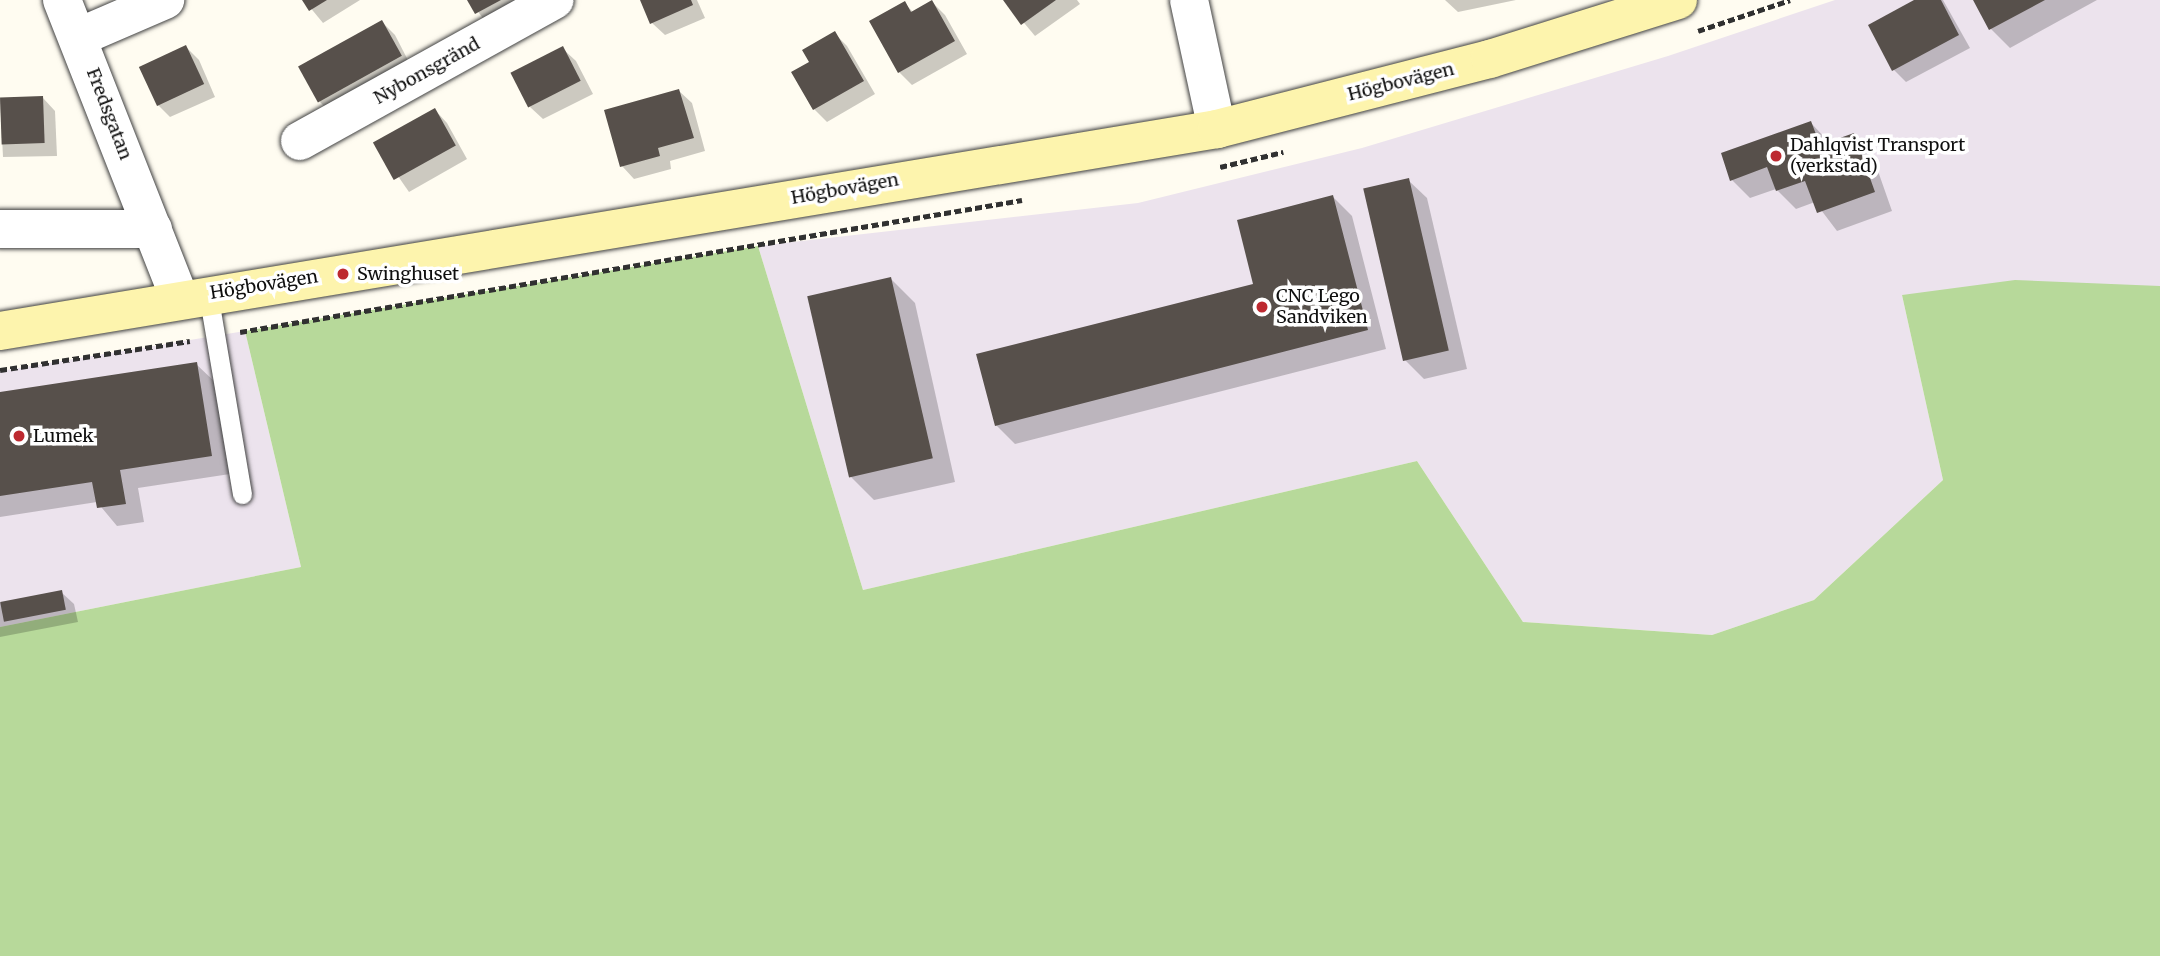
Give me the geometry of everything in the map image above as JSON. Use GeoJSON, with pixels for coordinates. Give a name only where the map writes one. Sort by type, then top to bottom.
{"type":"FeatureCollection","features":[{"type":"Feature","properties":{"kind":"main road","name":"Högbovägen"},"geometry":{"type":"LineString","coordinates":[[0,331],[194,296],[1217,130],[1490,59],[1678,0]]}},
{"type":"Feature","properties":{"kind":"street","name":"Fredsgatan"},"geometry":{"type":"LineString","coordinates":[[62,0],[79,37],[153,229],[194,296]]}},
{"type":"Feature","properties":{"kind":"street"},"geometry":{"type":"LineString","coordinates":[[79,37],[166,0]]}},
{"type":"Feature","properties":{"kind":"street","name":"Nybonsgränd"},"geometry":{"type":"LineString","coordinates":[[300,141],[554,0]]}},
{"type":"Feature","properties":{"kind":"street"},"geometry":{"type":"LineString","coordinates":[[1189,0],[1217,130]]}},
{"type":"Feature","properties":{"kind":"street"},"geometry":{"type":"LineString","coordinates":[[0,229],[153,229]]}},
{"type":"Feature","properties":{"kind":"lane"},"geometry":{"type":"LineString","coordinates":[[194,296],[242,494]]}},
{"type":"Feature","properties":{"kind":"shaded area"},"geometry":{"type":"Polygon","coordinates":[[[1835,0],[2160,0],[2160,286],[1902,295],[1943,480],[1814,600],[1712,635],[1523,622],[1417,461],[863,590],[758,246],[1138,203],[1362,148],[1668,56],[1835,0]]]}},
{"type":"Feature","properties":{"kind":"shaded area"},"geometry":{"type":"Polygon","coordinates":[[[245,331],[301,567],[0,627],[0,371],[245,331]]]}},
{"type":"Feature","properties":{"kind":"green space"},"geometry":{"type":"Polygon","coordinates":[[[758,246],[863,590],[1417,461],[1523,622],[1712,635],[1814,600],[1943,480],[1902,295],[2015,280],[2160,286],[2160,956],[0,956],[0,627],[301,567],[245,331],[758,246]]]}},
{"type":"Feature","properties":{"kind":"building"},"geometry":{"type":"Polygon","coordinates":[[[302,0],[327,0],[309,11],[302,0]]]}},
{"type":"Feature","properties":{"kind":"building"},"geometry":{"type":"Polygon","coordinates":[[[467,0],[501,0],[475,14],[467,0]]]}},
{"type":"Feature","properties":{"kind":"building"},"geometry":{"type":"Polygon","coordinates":[[[640,0],[691,0],[693,5],[650,24],[640,0]]]}},
{"type":"Feature","properties":{"kind":"building"},"geometry":{"type":"Polygon","coordinates":[[[932,0],[955,41],[898,73],[869,21],[905,1],[911,12],[932,0]]]}},
{"type":"Feature","properties":{"kind":"building"},"geometry":{"type":"Polygon","coordinates":[[[1003,0],[1056,0],[1021,25],[1003,0]]]}},
{"type":"Feature","properties":{"kind":"building"},"geometry":{"type":"Polygon","coordinates":[[[1914,0],[1941,0],[1959,35],[1892,71],[1868,25],[1914,0]]]}},
{"type":"Feature","properties":{"kind":"building"},"geometry":{"type":"Polygon","coordinates":[[[1973,0],[2045,0],[1989,30],[1973,0]]]}},
{"type":"Feature","properties":{"kind":"building"},"geometry":{"type":"Polygon","coordinates":[[[382,20],[402,56],[318,102],[298,67],[382,20]]]}},
{"type":"Feature","properties":{"kind":"building"},"geometry":{"type":"Polygon","coordinates":[[[835,31],[864,81],[813,110],[791,72],[809,62],[802,50],[835,31]]]}},
{"type":"Feature","properties":{"kind":"building"},"geometry":{"type":"Polygon","coordinates":[[[186,45],[204,84],[157,106],[139,67],[186,45]]]}},
{"type":"Feature","properties":{"kind":"building"},"geometry":{"type":"Polygon","coordinates":[[[563,46],[581,81],[528,108],[510,73],[563,46]]]}},
{"type":"Feature","properties":{"kind":"building"},"geometry":{"type":"Polygon","coordinates":[[[679,89],[694,138],[658,148],[660,156],[620,167],[604,110],[679,89]]]}},
{"type":"Feature","properties":{"kind":"building"},"geometry":{"type":"Polygon","coordinates":[[[43,96],[45,143],[2,144],[0,98],[43,96]]]}},
{"type":"Feature","properties":{"kind":"building"},"geometry":{"type":"Polygon","coordinates":[[[435,108],[456,146],[394,180],[373,142],[435,108]]]}},
{"type":"Feature","properties":{"kind":"building"},"geometry":{"type":"Polygon","coordinates":[[[1811,121],[1820,145],[1854,133],[1875,192],[1817,213],[1805,181],[1776,191],[1767,167],[1730,181],[1721,153],[1811,121]]]}},
{"type":"Feature","properties":{"kind":"building"},"geometry":{"type":"Polygon","coordinates":[[[1409,178],[1449,350],[1403,361],[1363,189],[1409,178]]]}},
{"type":"Feature","properties":{"kind":"building","name":"CNC Lego Sandviken"},"geometry":{"type":"Polygon","coordinates":[[[1333,195],[1368,330],[995,426],[976,354],[1253,284],[1237,220],[1333,195]]]}},
{"type":"Feature","properties":{"kind":"building"},"geometry":{"type":"Polygon","coordinates":[[[891,277],[933,458],[849,478],[807,296],[891,277]]]}},
{"type":"Feature","properties":{"kind":"building"},"geometry":{"type":"Polygon","coordinates":[[[197,362],[212,456],[120,470],[126,504],[97,508],[92,482],[0,496],[0,392],[197,362]]]}},
{"type":"Feature","properties":{"kind":"building"},"geometry":{"type":"Polygon","coordinates":[[[62,590],[66,610],[4,622],[0,602],[62,590]]]}},
{"type":"Feature","properties":{"kind":"place","name":"Dahlqvist Transport (verkstad)"},"geometry":{"type":"Point","coordinates":[1776,156]}},
{"type":"Feature","properties":{"kind":"place","name":"Swinghuset"},"geometry":{"type":"Point","coordinates":[343,274]}},
{"type":"Feature","properties":{"kind":"place","name":"CNC Lego Sandviken"},"geometry":{"type":"Point","coordinates":[1262,307]}},
{"type":"Feature","properties":{"kind":"place","name":"Lumek"},"geometry":{"type":"Point","coordinates":[19,436]}}]}
